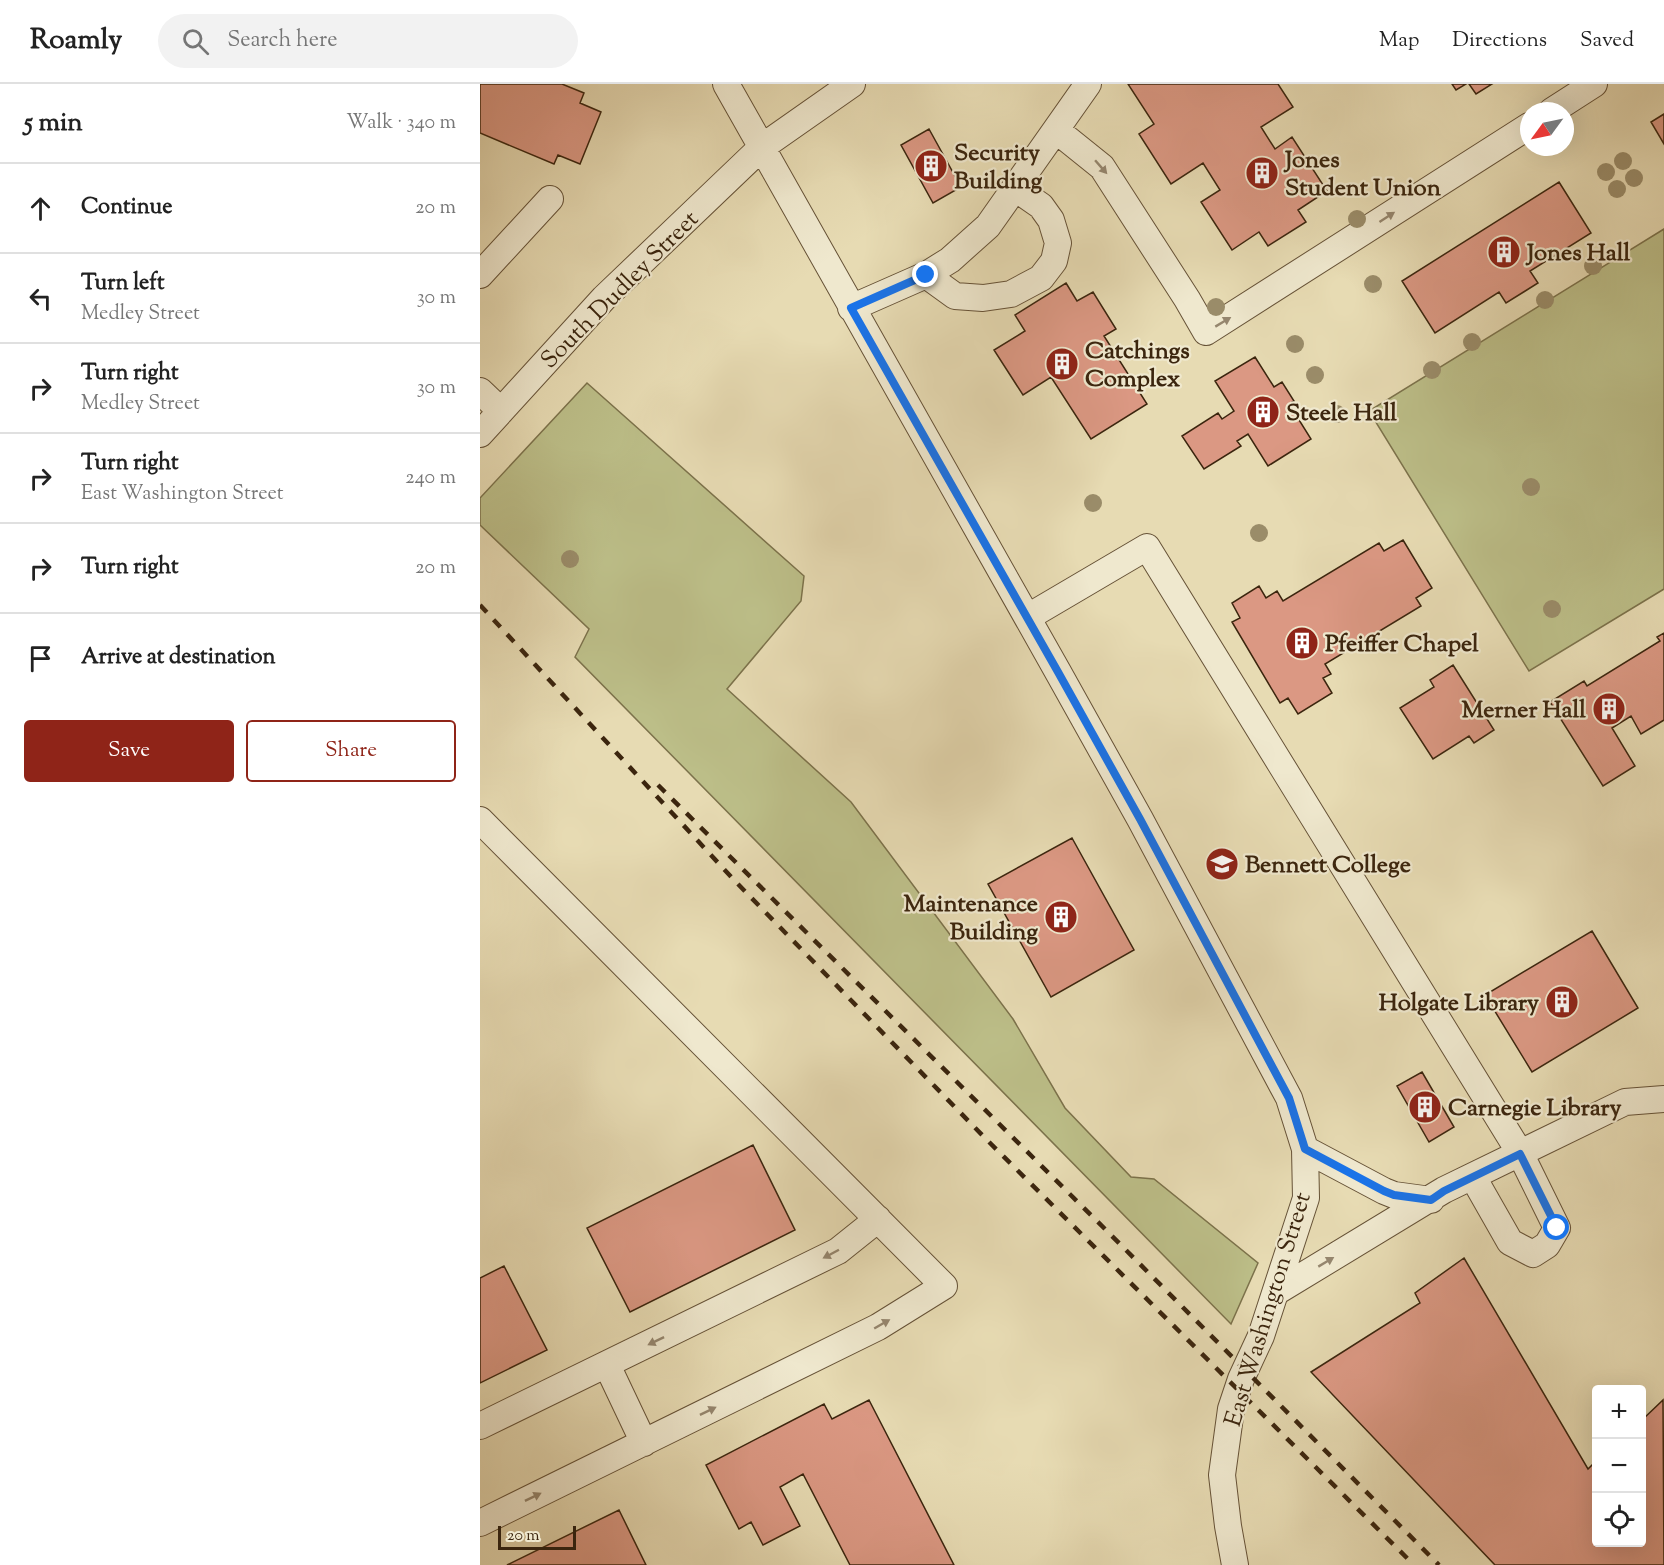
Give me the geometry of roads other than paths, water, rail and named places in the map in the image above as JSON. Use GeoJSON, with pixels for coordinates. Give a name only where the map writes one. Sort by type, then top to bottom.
{"type":"FeatureCollection","features":[{"type":"Feature","properties":{"kind":"street","name":"East Washington Street"},"geometry":{"type":"LineString","coordinates":[[726,84],[1028,617],[1289,1098],[1305,1149],[1306,1198],[1261,1336],[1241,1379],[1231,1409],[1222,1475],[1235,1565]]}},
{"type":"Feature","properties":{"kind":"street","name":"South Dudley Street"},"geometry":{"type":"LineString","coordinates":[[480,434],[604,298],[762,147],[852,84]]}},
{"type":"Feature","properties":{"kind":"street"},"geometry":{"type":"LineString","coordinates":[[851,308],[926,275],[950,260],[988,226],[1088,84]]}},
{"type":"Feature","properties":{"kind":"street"},"geometry":{"type":"LineString","coordinates":[[1566,102],[1594,84]]}},
{"type":"Feature","properties":{"kind":"street"},"geometry":{"type":"LineString","coordinates":[[1056,130],[1102,167],[1206,332],[1520,132]]}},
{"type":"Feature","properties":{"kind":"street"},"geometry":{"type":"LineString","coordinates":[[926,275],[955,296],[983,298],[1011,294],[1041,278],[1054,261],[1058,243],[1051,220],[1041,206],[1015,188]]}},
{"type":"Feature","properties":{"kind":"street"},"geometry":{"type":"LineString","coordinates":[[480,275],[550,199]]}},
{"type":"Feature","properties":{"kind":"street"},"geometry":{"type":"LineString","coordinates":[[480,391],[501,411]]}},
{"type":"Feature","properties":{"kind":"street"},"geometry":{"type":"LineString","coordinates":[[1028,617],[1147,547],[1520,1154],[1557,1228],[1547,1245],[1533,1254],[1510,1242],[1473,1177]]}},
{"type":"Feature","properties":{"kind":"street"},"geometry":{"type":"LineString","coordinates":[[480,820],[944,1286],[878,1327],[480,1523]]}},
{"type":"Feature","properties":{"kind":"street"},"geometry":{"type":"LineString","coordinates":[[1276,1292],[1473,1177],[1625,1102],[1664,1099]]}},
{"type":"Feature","properties":{"kind":"street"},"geometry":{"type":"LineString","coordinates":[[1305,1149],[1384,1191],[1394,1195],[1431,1200]]}},
{"type":"Feature","properties":{"kind":"street"},"geometry":{"type":"LineString","coordinates":[[480,1426],[838,1251],[878,1219]]}},
{"type":"Feature","properties":{"kind":"street"},"geometry":{"type":"LineString","coordinates":[[606,1365],[644,1443]]}},
{"type":"Feature","properties":{"kind":"railway"},"geometry":{"type":"LineString","coordinates":[[480,605],[734,880],[985,1138],[1414,1565]]}},
{"type":"Feature","properties":{"kind":"railway"},"geometry":{"type":"LineString","coordinates":[[658,785],[1439,1565]]}},
{"type":"Feature","properties":{"kind":"place","name":"Security Building"},"geometry":{"type":"Point","coordinates":[931,166]}},
{"type":"Feature","properties":{"kind":"place","name":"Jones Student Union"},"geometry":{"type":"Point","coordinates":[1262,173]}},
{"type":"Feature","properties":{"kind":"place","name":"Jones Hall"},"geometry":{"type":"Point","coordinates":[1504,252]}},
{"type":"Feature","properties":{"kind":"place","name":"Catchings Complex"},"geometry":{"type":"Point","coordinates":[1062,364]}},
{"type":"Feature","properties":{"kind":"place","name":"Steele Hall"},"geometry":{"type":"Point","coordinates":[1263,412]}},
{"type":"Feature","properties":{"kind":"place","name":"Pfeiffer Chapel"},"geometry":{"type":"Point","coordinates":[1302,643]}},
{"type":"Feature","properties":{"kind":"place","name":"Merner Hall"},"geometry":{"type":"Point","coordinates":[1609,709]}},
{"type":"Feature","properties":{"kind":"place","name":"Bennett College"},"geometry":{"type":"Point","coordinates":[1222,864]}},
{"type":"Feature","properties":{"kind":"place","name":"Maintenance Building"},"geometry":{"type":"Point","coordinates":[1061,917]}},
{"type":"Feature","properties":{"kind":"place","name":"Holgate Library"},"geometry":{"type":"Point","coordinates":[1562,1002]}},
{"type":"Feature","properties":{"kind":"place","name":"Carnegie Library"},"geometry":{"type":"Point","coordinates":[1425,1107]}}]}
